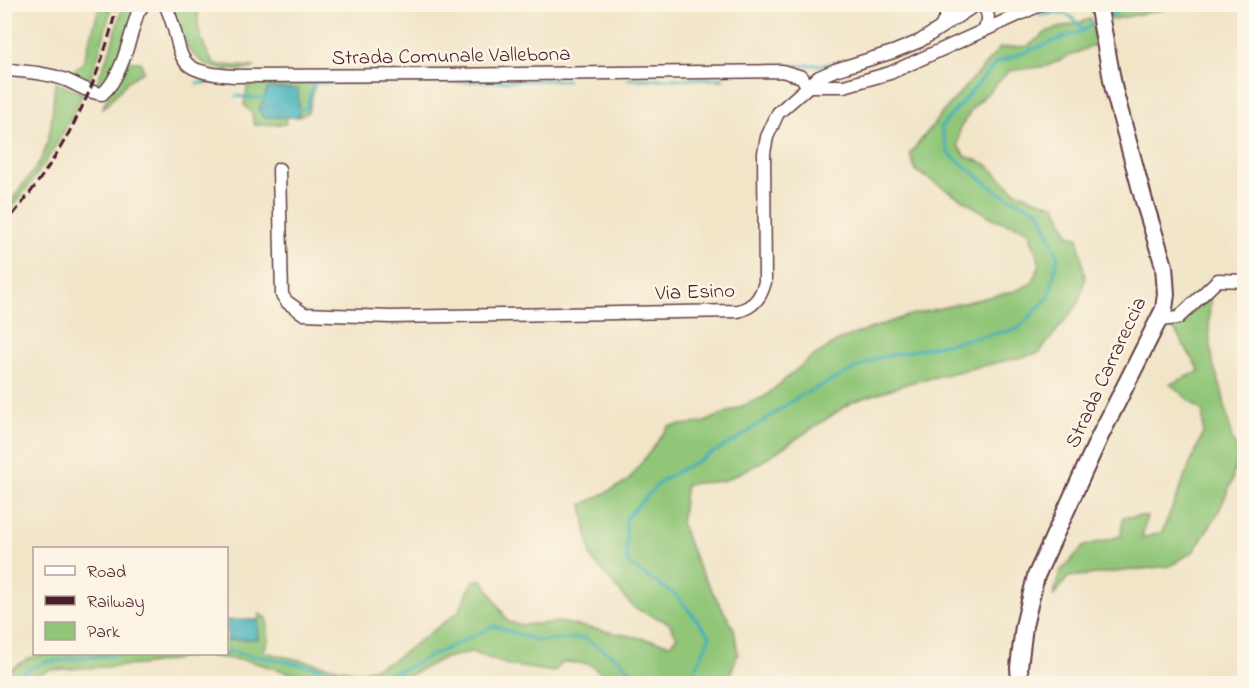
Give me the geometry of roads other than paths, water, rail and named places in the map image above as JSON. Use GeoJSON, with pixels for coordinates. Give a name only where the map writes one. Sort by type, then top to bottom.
{"type":"FeatureCollection","features":[{"type":"Feature","properties":{"kind":"main road","name":"Strada Carrareccia"},"geometry":{"type":"LineString","coordinates":[[1020,684],[1019,667],[1024,626],[1036,576],[1113,409],[1160,320],[1166,294],[1164,266],[1116,101],[1098,6]]}},
{"type":"Feature","properties":{"kind":"street"},"geometry":{"type":"LineString","coordinates":[[4,70],[25,71],[58,78],[102,94],[108,89],[117,72],[138,12],[144,4]]}},
{"type":"Feature","properties":{"kind":"street","name":"Strada Comunale Vallebona"},"geometry":{"type":"LineString","coordinates":[[165,4],[181,56],[191,68],[207,74],[416,76],[782,71],[802,77],[807,86]]}},
{"type":"Feature","properties":{"kind":"street"},"geometry":{"type":"LineString","coordinates":[[937,31],[952,4]]}},
{"type":"Feature","properties":{"kind":"street","name":"Via Esino"},"geometry":{"type":"LineString","coordinates":[[279,169],[282,295],[287,303],[304,314],[390,317],[738,310],[752,305],[762,291],[765,282],[764,153],[767,137],[778,113],[807,86],[828,73],[893,52],[937,31],[977,4]]}},
{"type":"Feature","properties":{"kind":"street"},"geometry":{"type":"LineString","coordinates":[[981,4],[988,14],[987,25],[983,31]]}},
{"type":"Feature","properties":{"kind":"street"},"geometry":{"type":"LineString","coordinates":[[807,86],[844,86],[890,73],[1042,4]]}},
{"type":"Feature","properties":{"kind":"street"},"geometry":{"type":"LineString","coordinates":[[1160,320],[1178,318],[1218,280],[1245,281]]}},
{"type":"Feature","properties":{"kind":"water"},"geometry":{"type":"Polygon","coordinates":[[[268,88],[298,89],[299,117],[263,117],[259,110],[268,88]]]}},
{"type":"Feature","properties":{"kind":"water"},"geometry":{"type":"Polygon","coordinates":[[[228,620],[258,620],[258,639],[228,640],[228,620]]]}},
{"type":"Feature","properties":{"kind":"waterway"},"geometry":{"type":"LineString","coordinates":[[1106,16],[1139,4]]}},
{"type":"Feature","properties":{"kind":"waterway"},"geometry":{"type":"LineString","coordinates":[[1040,15],[1065,14],[1074,19],[1084,30]]}},
{"type":"Feature","properties":{"kind":"waterway"},"geometry":{"type":"LineString","coordinates":[[676,684],[695,670],[710,636],[677,596],[627,563],[626,518],[662,480],[736,440],[798,397],[877,358],[1018,329],[1049,297],[1058,256],[1040,212],[998,192],[948,153],[941,127],[996,63],[1084,30],[1095,23]]}},
{"type":"Feature","properties":{"kind":"waterway"},"geometry":{"type":"LineString","coordinates":[[784,66],[837,64]]}},
{"type":"Feature","properties":{"kind":"waterway"},"geometry":{"type":"LineString","coordinates":[[629,79],[724,79]]}},
{"type":"Feature","properties":{"kind":"waterway"},"geometry":{"type":"LineString","coordinates":[[258,82],[567,80]]}},
{"type":"Feature","properties":{"kind":"waterway"},"geometry":{"type":"LineString","coordinates":[[197,83],[234,82]]}},
{"type":"Feature","properties":{"kind":"waterway"},"geometry":{"type":"LineString","coordinates":[[296,110],[306,109],[314,84]]}},
{"type":"Feature","properties":{"kind":"waterway"},"geometry":{"type":"LineString","coordinates":[[236,96],[267,99]]}},
{"type":"Feature","properties":{"kind":"waterway"},"geometry":{"type":"LineString","coordinates":[[228,651],[315,667],[356,678],[399,671],[494,626],[539,641],[584,638],[619,659],[643,684]]}},
{"type":"Feature","properties":{"kind":"waterway"},"geometry":{"type":"LineString","coordinates":[[4,681],[45,662],[112,655]]}},
{"type":"Feature","properties":{"kind":"railway"},"geometry":{"type":"LineString","coordinates":[[4,225],[42,175],[75,122],[100,64],[117,4]]}}]}
